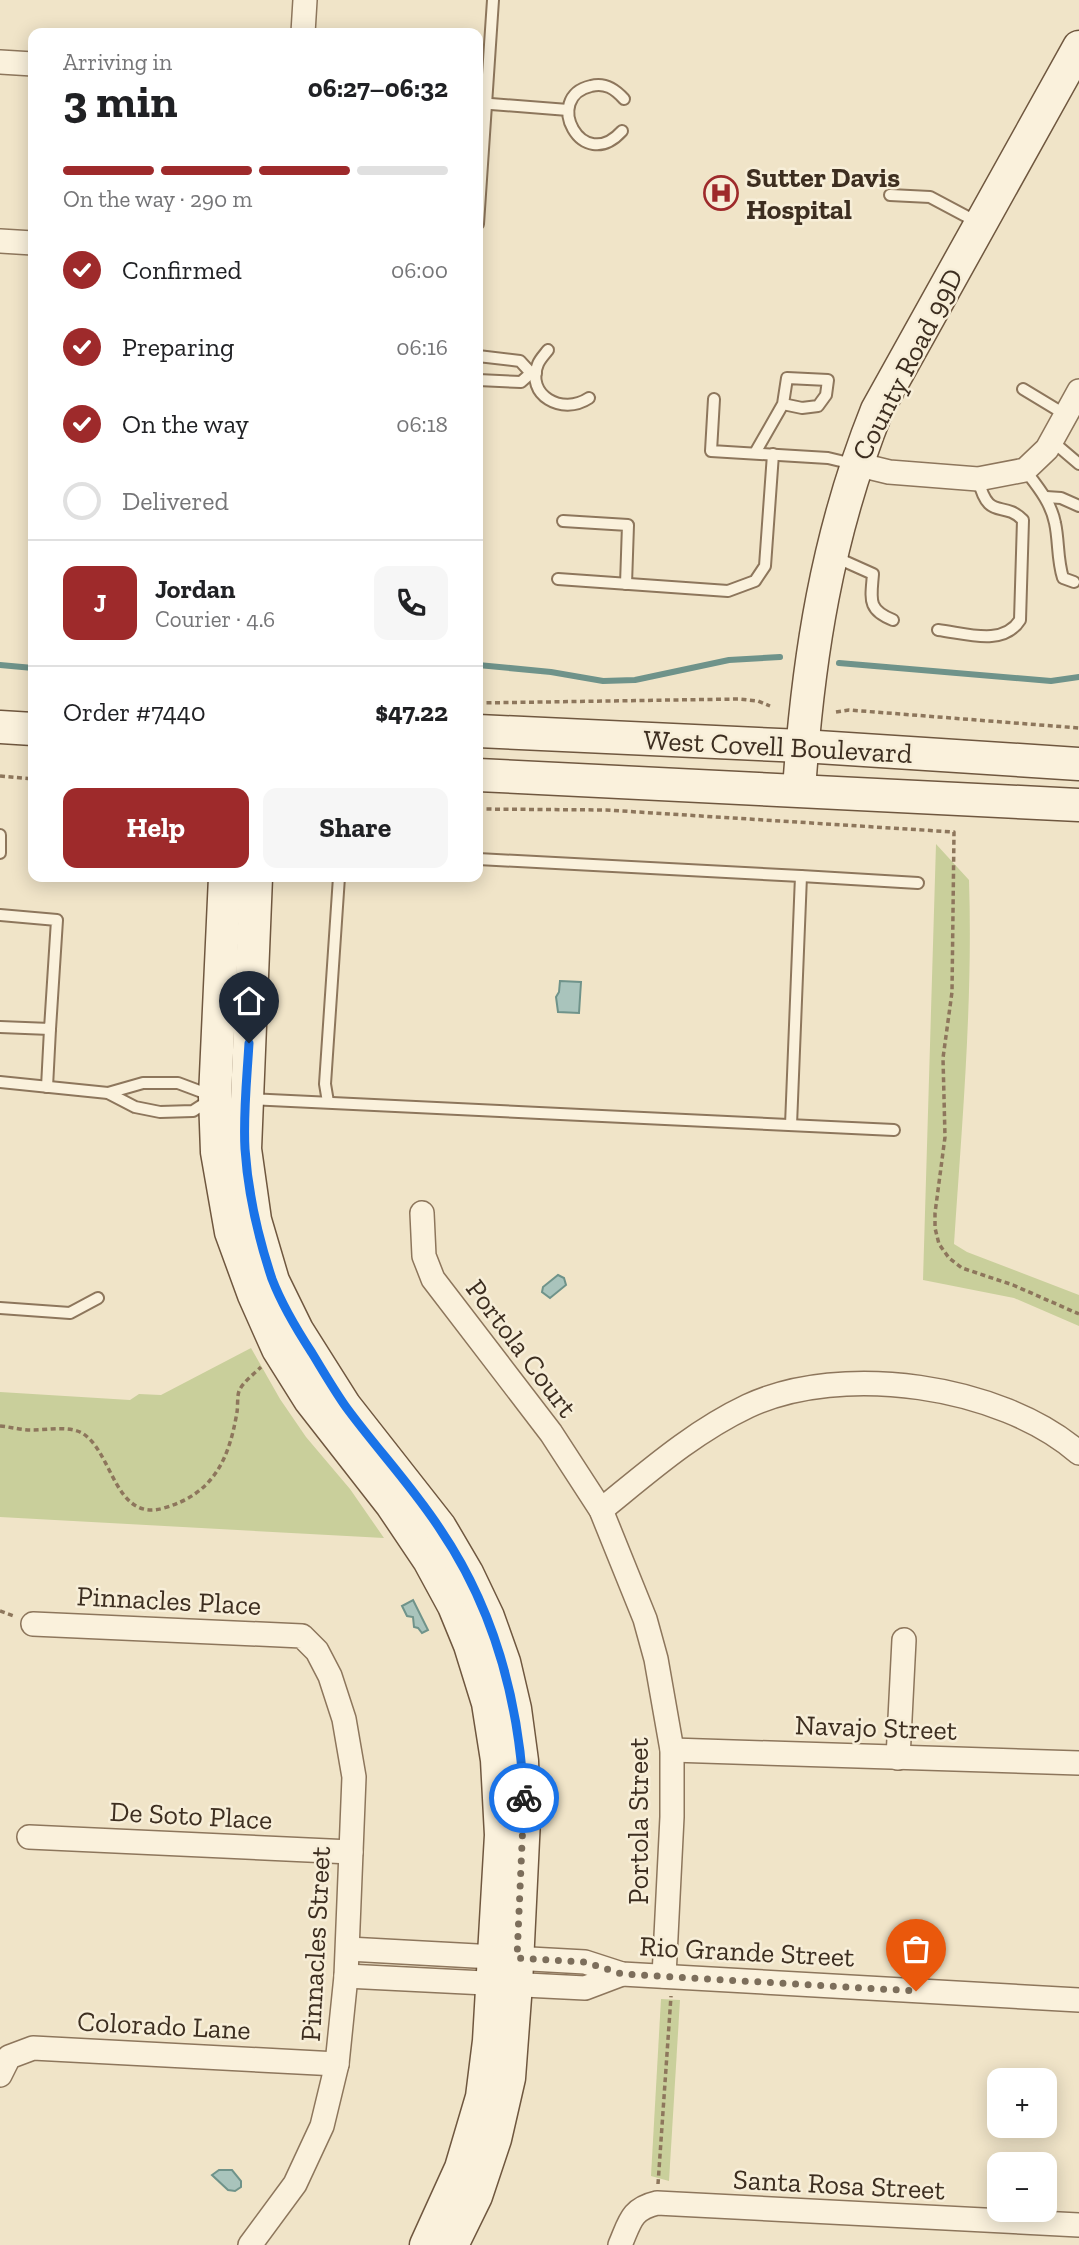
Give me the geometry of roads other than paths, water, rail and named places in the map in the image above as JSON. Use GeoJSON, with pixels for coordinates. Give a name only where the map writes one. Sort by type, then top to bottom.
{"type":"FeatureCollection","features":[{"type":"Feature","properties":{"kind":"street"},"geometry":{"type":"LineString","coordinates":[[303,28],[305,0]]}},
{"type":"Feature","properties":{"kind":"street"},"geometry":{"type":"LineString","coordinates":[[0,62],[28,64]]}},
{"type":"Feature","properties":{"kind":"street","name":"County Road 99D"},"geometry":{"type":"LineString","coordinates":[[799,790],[815,642],[830,555],[856,464],[877,410],[979,223],[1074,67]]}},
{"type":"Feature","properties":{"kind":"street"},"geometry":{"type":"LineString","coordinates":[[0,241],[28,243]]}},
{"type":"Feature","properties":{"kind":"street"},"geometry":{"type":"LineString","coordinates":[[856,464],[889,472],[978,479],[1025,470],[1047,450],[1079,391]]}},
{"type":"Feature","properties":{"kind":"street"},"geometry":{"type":"LineString","coordinates":[[0,727],[28,729]]}},
{"type":"Feature","properties":{"kind":"street","name":"West Covell Boulevard"},"geometry":{"type":"LineString","coordinates":[[483,731],[802,746],[1079,764]]}},
{"type":"Feature","properties":{"kind":"street","name":"West Covell Boulevard"},"geometry":{"type":"LineString","coordinates":[[483,775],[1079,805]]}},
{"type":"Feature","properties":{"kind":"street"},"geometry":{"type":"LineString","coordinates":[[225,882],[231,1098],[245,1149],[253,1208],[273,1281],[297,1330],[345,1406],[440,1527],[460,1561],[488,1618],[504,1662],[522,1761],[524,1819],[505,1970],[489,2041],[482,2097],[461,2168],[426,2245]]}},
{"type":"Feature","properties":{"kind":"street"},"geometry":{"type":"LineString","coordinates":[[255,882],[231,1098],[217,1152],[231,1232],[254,1295],[278,1349],[310,1400],[392,1505],[429,1560],[454,1606],[470,1645],[488,1703],[497,1760],[509,2078],[495,2139],[476,2196],[452,2245]]}},
{"type":"Feature","properties":{"kind":"street","name":"Portola Court"},"geometry":{"type":"LineString","coordinates":[[422,1213],[424,1256],[433,1279],[551,1433],[601,1510]]}},
{"type":"Feature","properties":{"kind":"street"},"geometry":{"type":"LineString","coordinates":[[601,1510],[692,1437],[749,1405],[788,1392],[835,1384],[929,1388],[975,1398],[1061,1437],[1079,1453]]}},
{"type":"Feature","properties":{"kind":"street","name":"Portola Street"},"geometry":{"type":"LineString","coordinates":[[601,1510],[645,1619],[656,1659],[672,1750],[668,1976]]}},
{"type":"Feature","properties":{"kind":"street","name":"Pinnacles Place"},"geometry":{"type":"LineString","coordinates":[[33,1624],[302,1636]]}},
{"type":"Feature","properties":{"kind":"street","name":"Pinnacles Street"},"geometry":{"type":"LineString","coordinates":[[250,2245],[295,2184],[323,2126],[337,2064],[346,1976],[354,1777],[344,1718],[330,1676],[317,1651],[302,1636]]}},
{"type":"Feature","properties":{"kind":"street"},"geometry":{"type":"LineString","coordinates":[[898,1758],[904,1640]]}},
{"type":"Feature","properties":{"kind":"street","name":"Navajo Street"},"geometry":{"type":"LineString","coordinates":[[672,1750],[1079,1763]]}},
{"type":"Feature","properties":{"kind":"street","name":"De Soto Place"},"geometry":{"type":"LineString","coordinates":[[29,1837],[351,1852]]}},
{"type":"Feature","properties":{"kind":"street","name":"Rio Grande Street"},"geometry":{"type":"LineString","coordinates":[[348,1949],[505,1970],[585,1988],[622,1974],[1079,2000]]}},
{"type":"Feature","properties":{"kind":"street","name":"Rio Grande Street"},"geometry":{"type":"LineString","coordinates":[[346,1976],[505,1970]]}},
{"type":"Feature","properties":{"kind":"street","name":"Colorado Lane"},"geometry":{"type":"LineString","coordinates":[[0,2075],[9,2057],[33,2048],[337,2064]]}},
{"type":"Feature","properties":{"kind":"street","name":"Santa Rosa Street"},"geometry":{"type":"LineString","coordinates":[[620,2245],[633,2214],[643,2206],[657,2203],[1079,2225]]}},
{"type":"Feature","properties":{"kind":"lane"},"geometry":{"type":"LineString","coordinates":[[483,86],[493,0]]}},
{"type":"Feature","properties":{"kind":"lane"},"geometry":{"type":"LineString","coordinates":[[622,131],[607,143],[587,142],[572,130],[568,110],[576,94],[592,85],[610,87],[624,99]]}},
{"type":"Feature","properties":{"kind":"lane"},"geometry":{"type":"LineString","coordinates":[[483,103],[568,110]]}},
{"type":"Feature","properties":{"kind":"lane"},"geometry":{"type":"LineString","coordinates":[[890,195],[930,197],[979,223]]}},
{"type":"Feature","properties":{"kind":"lane"},"geometry":{"type":"LineString","coordinates":[[483,380],[521,382],[533,373],[548,350]]}},
{"type":"Feature","properties":{"kind":"lane"},"geometry":{"type":"LineString","coordinates":[[483,357],[520,361],[533,373],[542,393],[559,405],[579,404],[589,398]]}},
{"type":"Feature","properties":{"kind":"lane"},"geometry":{"type":"LineString","coordinates":[[1023,389],[1066,415]]}},
{"type":"Feature","properties":{"kind":"lane"},"geometry":{"type":"LineString","coordinates":[[714,398],[711,451],[828,458],[856,464]]}},
{"type":"Feature","properties":{"kind":"lane"},"geometry":{"type":"LineString","coordinates":[[755,453],[783,404]]}},
{"type":"Feature","properties":{"kind":"lane"},"geometry":{"type":"LineString","coordinates":[[1052,441],[1078,461]]}},
{"type":"Feature","properties":{"kind":"lane"},"geometry":{"type":"LineString","coordinates":[[558,579],[728,591],[755,581],[765,566],[773,454]]}},
{"type":"Feature","properties":{"kind":"lane"},"geometry":{"type":"LineString","coordinates":[[1025,470],[1046,498],[1055,522],[1058,560],[1063,578],[1074,582]]}},
{"type":"Feature","properties":{"kind":"lane"},"geometry":{"type":"LineString","coordinates":[[938,630],[996,637],[1014,630],[1020,620],[1023,520],[1017,514],[1001,511],[982,499],[978,479]]}},
{"type":"Feature","properties":{"kind":"lane"},"geometry":{"type":"LineString","coordinates":[[1046,498],[1062,498],[1079,506]]}},
{"type":"Feature","properties":{"kind":"lane"},"geometry":{"type":"LineString","coordinates":[[563,521],[628,525],[626,584]]}},
{"type":"Feature","properties":{"kind":"lane"},"geometry":{"type":"LineString","coordinates":[[830,555],[873,574],[871,601],[874,609],[893,620]]}},
{"type":"Feature","properties":{"kind":"lane"},"geometry":{"type":"LineString","coordinates":[[0,835],[0,853]]}},
{"type":"Feature","properties":{"kind":"lane"},"geometry":{"type":"LineString","coordinates":[[483,859],[918,883]]}},
{"type":"Feature","properties":{"kind":"lane"},"geometry":{"type":"LineString","coordinates":[[791,1125],[801,876]]}},
{"type":"Feature","properties":{"kind":"lane"},"geometry":{"type":"LineString","coordinates":[[328,1102],[325,1084],[339,882]]}},
{"type":"Feature","properties":{"kind":"lane"},"geometry":{"type":"LineString","coordinates":[[0,915],[57,920],[47,1087]]}},
{"type":"Feature","properties":{"kind":"lane"},"geometry":{"type":"LineString","coordinates":[[0,1027],[50,1029]]}},
{"type":"Feature","properties":{"kind":"lane"},"geometry":{"type":"LineString","coordinates":[[0,1082],[108,1093],[143,1083],[178,1083],[231,1098],[894,1130]]}},
{"type":"Feature","properties":{"kind":"lane"},"geometry":{"type":"LineString","coordinates":[[108,1093],[135,1107],[160,1112],[193,1111],[231,1098]]}},
{"type":"Feature","properties":{"kind":"lane"},"geometry":{"type":"LineString","coordinates":[[0,1308],[70,1313],[98,1298]]}},
{"type":"Feature","properties":{"kind":"water"},"geometry":{"type":"Polygon","coordinates":[[[560,981],[581,982],[579,1013],[558,1012],[556,997],[560,981]]]}},
{"type":"Feature","properties":{"kind":"water"},"geometry":{"type":"Polygon","coordinates":[[[558,1275],[564,1278],[566,1285],[550,1298],[542,1292],[543,1287],[558,1275]]]}},
{"type":"Feature","properties":{"kind":"water"},"geometry":{"type":"Polygon","coordinates":[[[413,1600],[428,1630],[422,1633],[414,1627],[413,1617],[407,1616],[402,1606],[413,1600]]]}},
{"type":"Feature","properties":{"kind":"water"},"geometry":{"type":"Polygon","coordinates":[[[219,2170],[232,2170],[241,2181],[241,2187],[235,2191],[228,2190],[212,2175],[219,2170]]]}},
{"type":"Feature","properties":{"kind":"waterway"},"geometry":{"type":"LineString","coordinates":[[483,665],[551,672],[603,681],[635,680],[729,660],[780,657]]}},
{"type":"Feature","properties":{"kind":"waterway"},"geometry":{"type":"LineString","coordinates":[[839,663],[1051,681],[1079,677]]}},
{"type":"Feature","properties":{"kind":"waterway"},"geometry":{"type":"LineString","coordinates":[[0,665],[28,668]]}},
{"type":"Feature","properties":{"kind":"place","name":"Sutter Davis Hospital"},"geometry":{"type":"Point","coordinates":[721,193]}}]}
